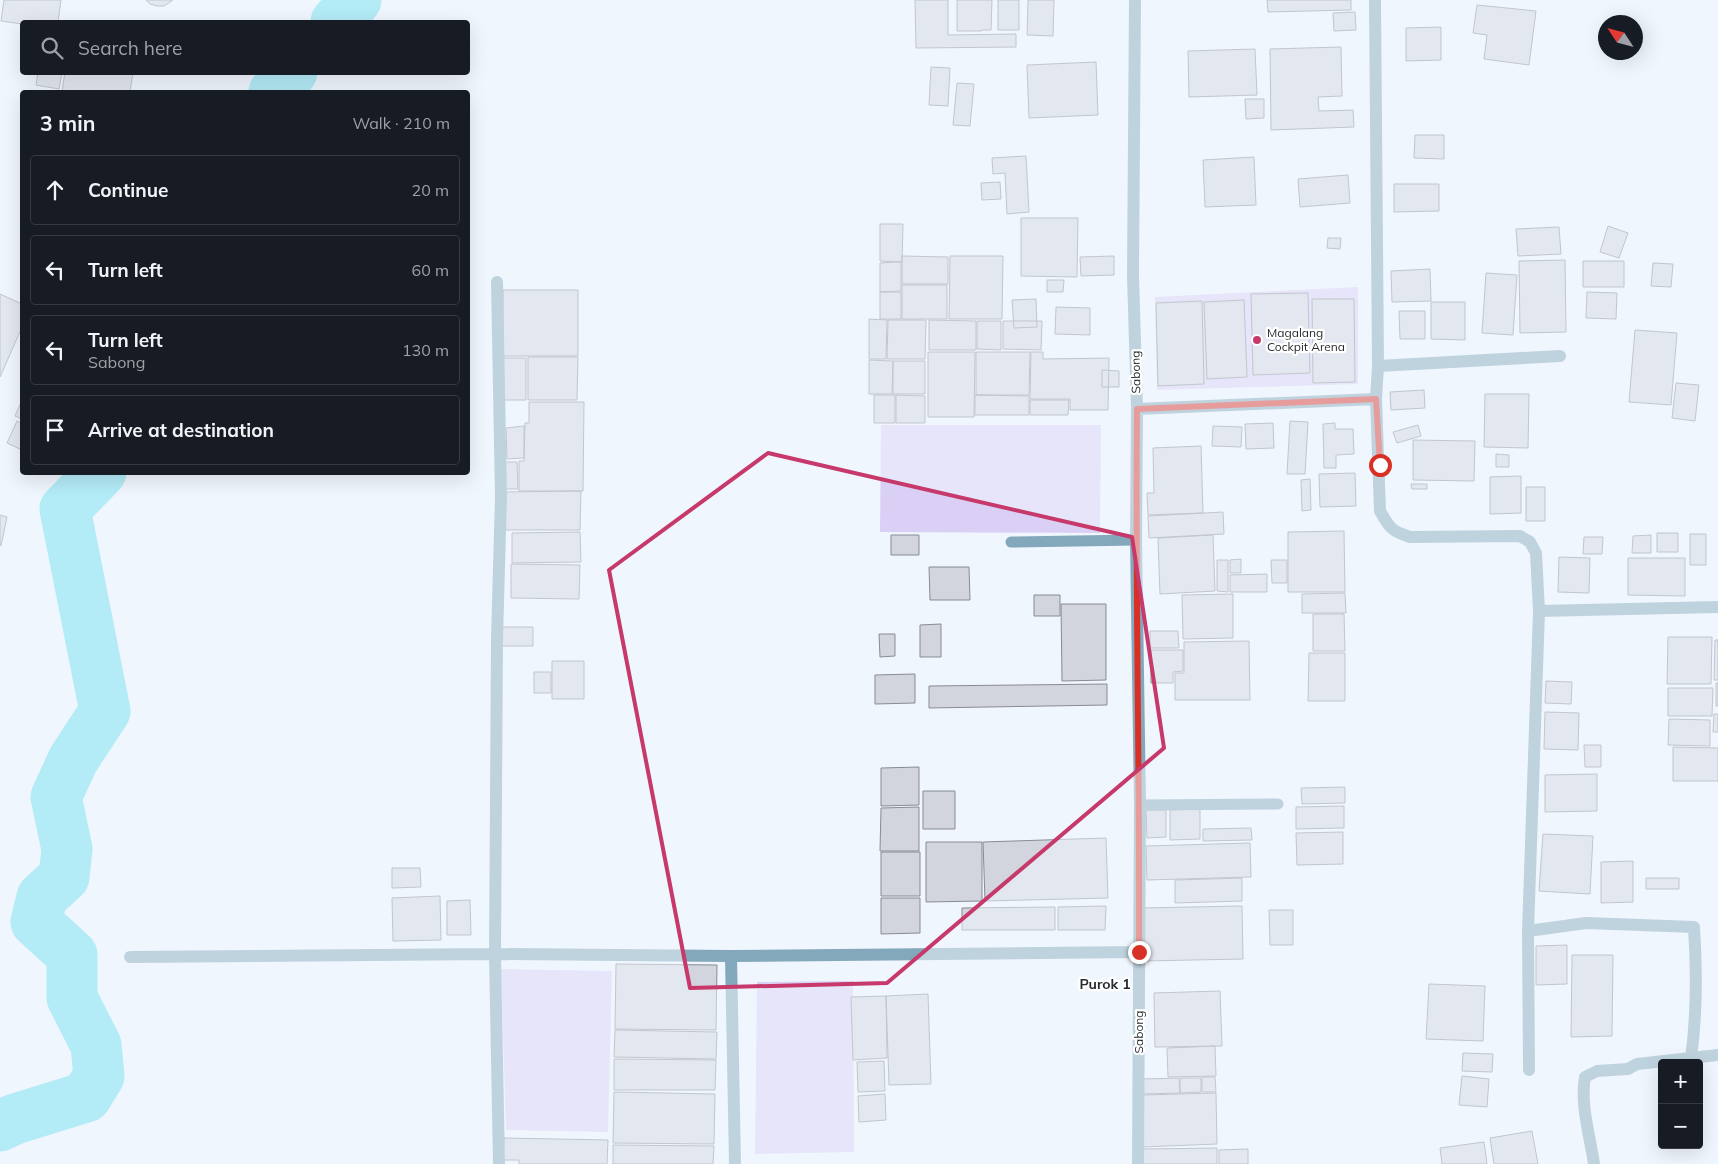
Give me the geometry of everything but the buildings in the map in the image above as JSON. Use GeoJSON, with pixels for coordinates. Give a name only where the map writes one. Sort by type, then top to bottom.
{"type":"FeatureCollection","features":[{"type":"Feature","properties":{"kind":"street","name":"Sabong"},"geometry":{"type":"LineString","coordinates":[[1135,0],[1134,276],[1140,805],[1138,1164]]}},
{"type":"Feature","properties":{"kind":"street"},"geometry":{"type":"LineString","coordinates":[[1375,0],[1378,366],[1376,399],[1380,511],[1387,524],[1395,532],[1410,537],[1520,536],[1530,542],[1536,553],[1539,611],[1528,931],[1529,1070]]}},
{"type":"Feature","properties":{"kind":"street"},"geometry":{"type":"LineString","coordinates":[[497,282],[501,496],[497,638],[495,954],[499,1164]]}},
{"type":"Feature","properties":{"kind":"street"},"geometry":{"type":"LineString","coordinates":[[1378,366],[1560,356]]}},
{"type":"Feature","properties":{"kind":"street"},"geometry":{"type":"LineString","coordinates":[[1137,409],[1376,399]]}},
{"type":"Feature","properties":{"kind":"street"},"geometry":{"type":"LineString","coordinates":[[1539,611],[1718,607]]}},
{"type":"Feature","properties":{"kind":"street"},"geometry":{"type":"LineString","coordinates":[[1528,931],[1586,923],[1694,927],[1697,974],[1696,1023],[1691,1058]]}},
{"type":"Feature","properties":{"kind":"street"},"geometry":{"type":"LineString","coordinates":[[130,957],[495,954],[731,956],[1139,952]]}},
{"type":"Feature","properties":{"kind":"street"},"geometry":{"type":"LineString","coordinates":[[731,956],[735,1164]]}},
{"type":"Feature","properties":{"kind":"street"},"geometry":{"type":"LineString","coordinates":[[1594,1164],[1584,1100],[1585,1077],[1597,1071],[1628,1068],[1637,1064],[1718,1055]]}},
{"type":"Feature","properties":{"kind":"lane"},"geometry":{"type":"LineString","coordinates":[[1011,542],[1136,540]]}},
{"type":"Feature","properties":{"kind":"lane"},"geometry":{"type":"LineString","coordinates":[[1140,805],[1278,804]]}},
{"type":"Feature","properties":{"kind":"highlighted area"},"geometry":{"type":"Polygon","coordinates":[[[768,453],[1132,537],[1164,748],[887,983],[690,988],[609,570],[768,453]]]}},
{"type":"Feature","properties":{"kind":"shaded area","name":"Magalang Cockpit Arena"},"geometry":{"type":"Polygon","coordinates":[[[1358,287],[1358,384],[1157,390],[1155,297],[1358,287]]]}},
{"type":"Feature","properties":{"kind":"shaded area"},"geometry":{"type":"Polygon","coordinates":[[[881,425],[1101,425],[1100,533],[880,532],[881,425]]]}},
{"type":"Feature","properties":{"kind":"shaded area"},"geometry":{"type":"Polygon","coordinates":[[[501,969],[612,971],[608,1132],[506,1130],[501,969]]]}},
{"type":"Feature","properties":{"kind":"shaded area"},"geometry":{"type":"Polygon","coordinates":[[[853,981],[854,1152],[755,1154],[757,982],[853,981]]]}},
{"type":"Feature","properties":{"kind":"waterway"},"geometry":{"type":"LineString","coordinates":[[338,20],[356,0]]}},
{"type":"Feature","properties":{"kind":"waterway"},"geometry":{"type":"LineString","coordinates":[[276,90],[289,75]]}},
{"type":"Feature","properties":{"kind":"waterway"},"geometry":{"type":"LineString","coordinates":[[0,1126],[15,1119],[86,1097],[99,1076],[96,1045],[72,998],[72,955],[36,922],[42,897],[64,877],[67,849],[56,797],[73,760],[105,711],[65,509],[98,475]]}},
{"type":"Feature","properties":{"kind":"place","name":"Magalang Cockpit Arena"},"geometry":{"type":"Point","coordinates":[1257,340]}},
{"type":"Feature","properties":{"kind":"district","name":"Purok 1"},"geometry":{"type":"Point","coordinates":[1105,984]}},
{"type":"Feature","properties":{"kind":"route"},"geometry":{"type":"LineString","coordinates":[[1139,952],[1140,805],[1136,540],[1137,409],[1245,406],[1376,399],[1380,465]]}}]}
